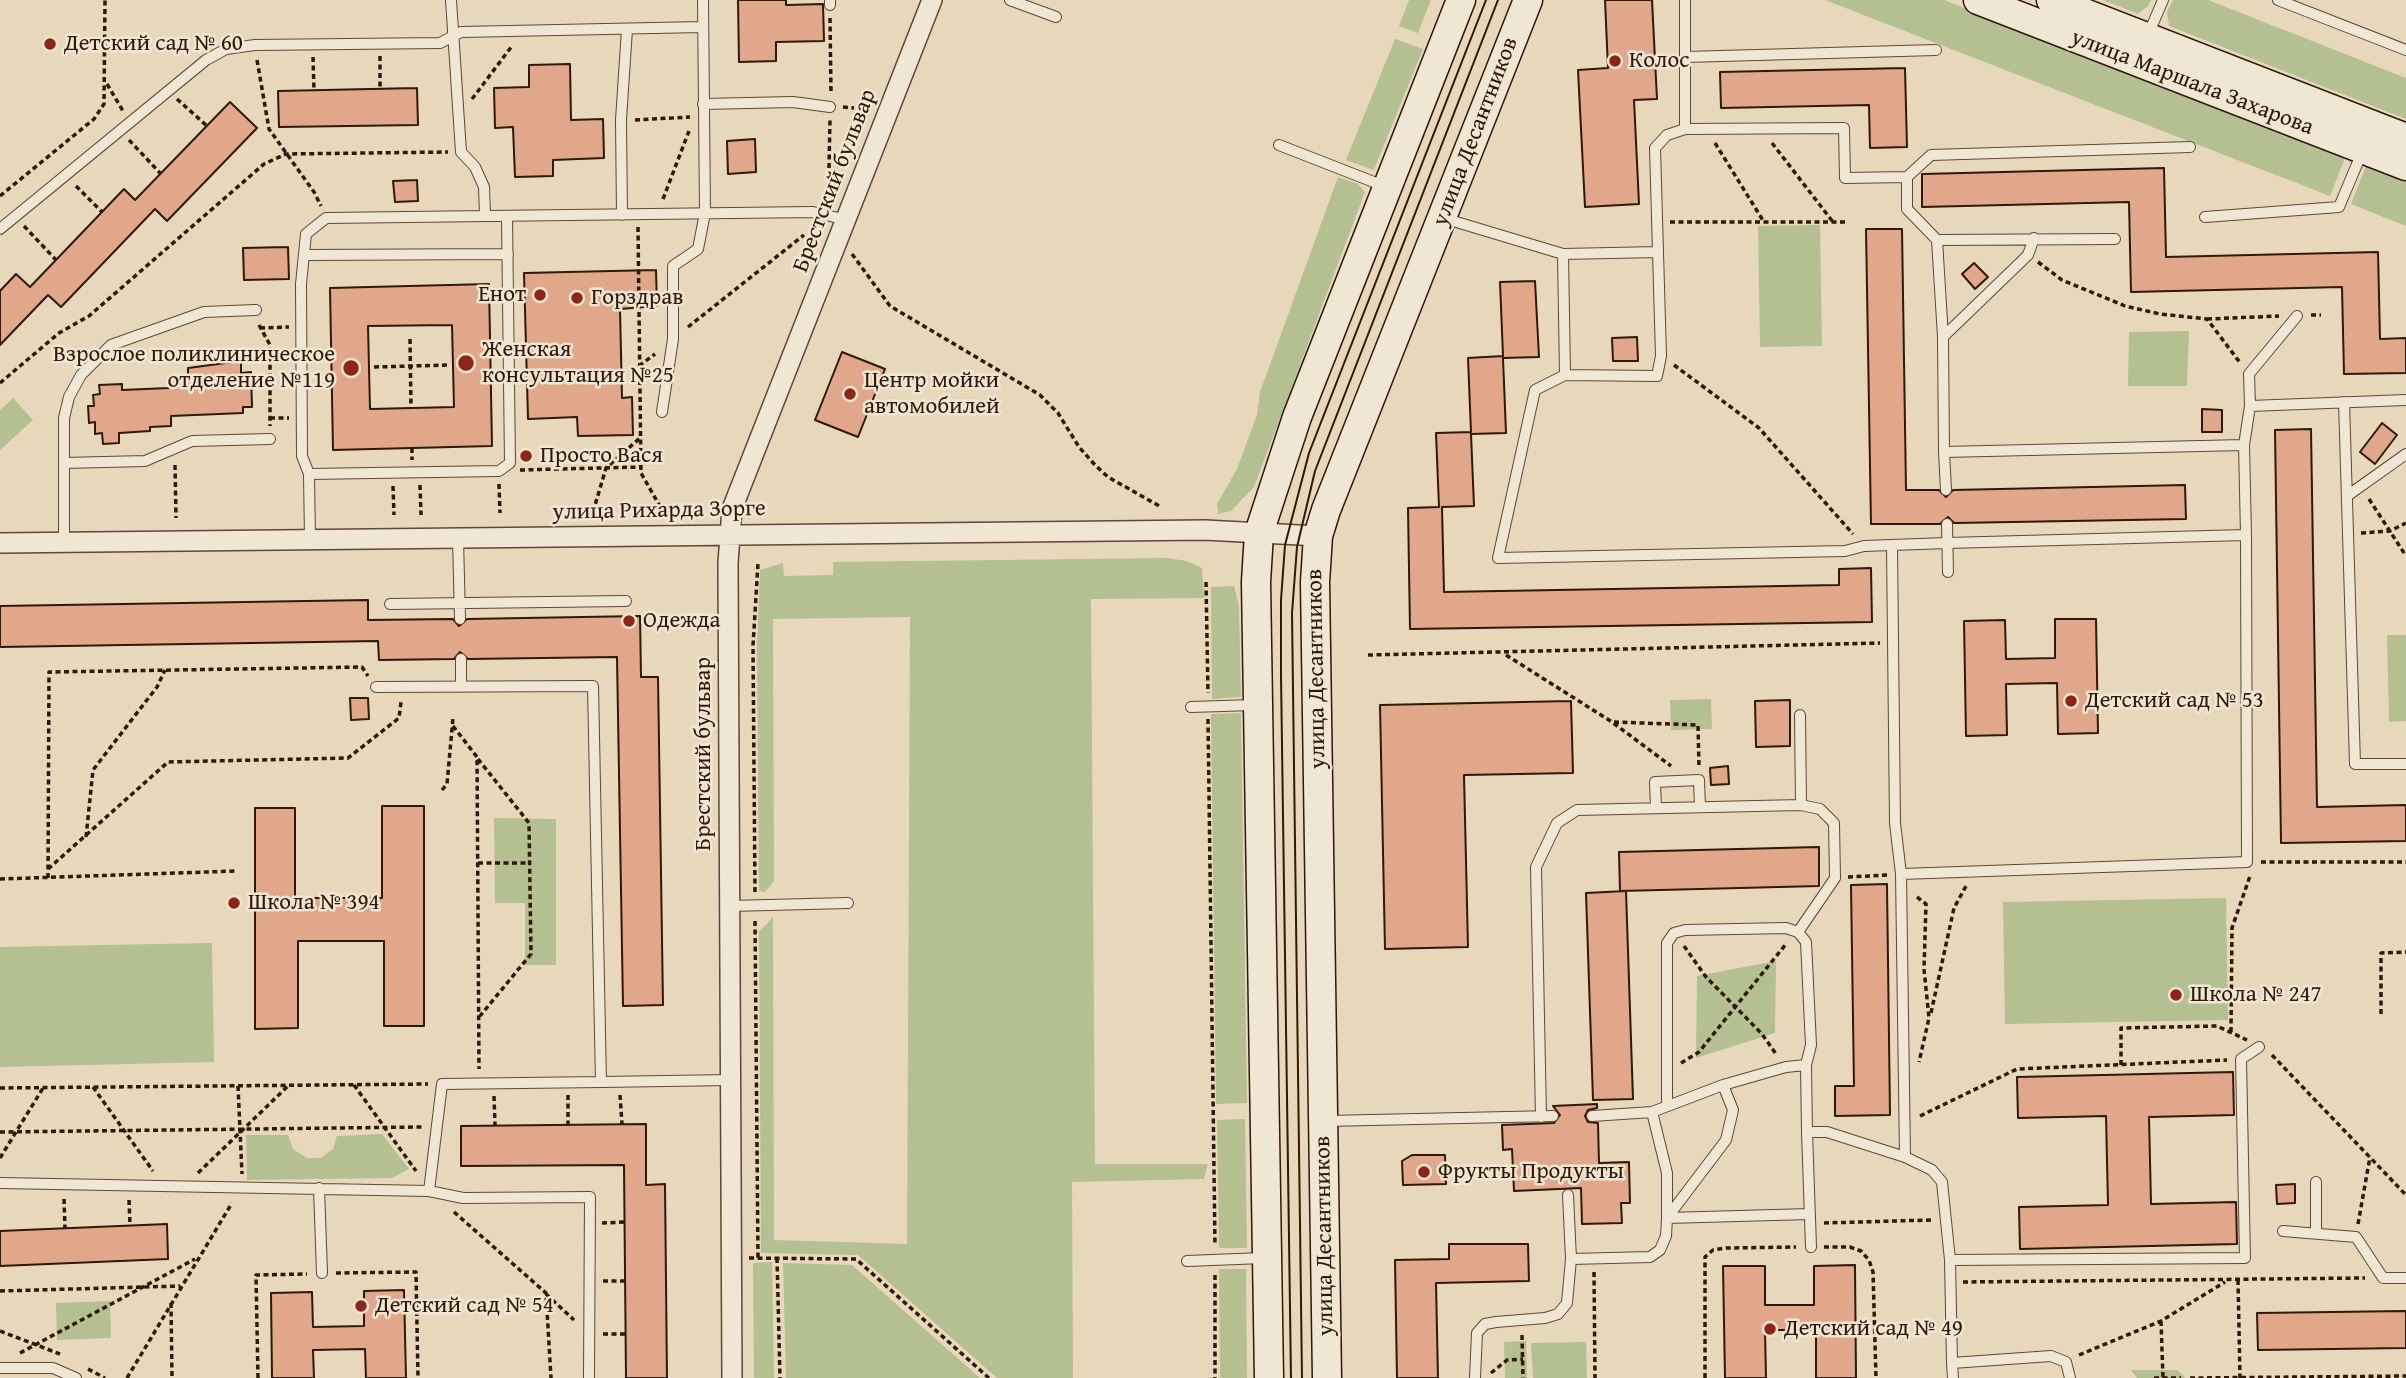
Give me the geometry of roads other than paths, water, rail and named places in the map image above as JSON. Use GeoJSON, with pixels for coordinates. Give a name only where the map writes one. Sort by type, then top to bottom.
{"type":"FeatureCollection","features":[{"type":"Feature","properties":{"kind":"street","name":"Брестский бульвар"},"geometry":{"type":"LineString","coordinates":[[732,1378],[729,906],[732,509],[932,0]]}},
{"type":"Feature","properties":{"kind":"street"},"geometry":{"type":"LineString","coordinates":[[1269,1378],[1256,582],[1259,533],[1297,417],[1461,0]]}},
{"type":"Feature","properties":{"kind":"street","name":"улица Десантников"},"geometry":{"type":"LineString","coordinates":[[1328,1378],[1315,582],[1318,536],[1330,498],[1528,0]]}},
{"type":"Feature","properties":{"kind":"street","name":"улица Маршала Захарова"},"geometry":{"type":"LineString","coordinates":[[1978,0],[2143,49],[2368,137],[2406,166]]}},
{"type":"Feature","properties":{"kind":"street","name":"улица Маршала Захарова"},"geometry":{"type":"LineString","coordinates":[[2051,0],[2143,49]]}},
{"type":"Feature","properties":{"kind":"street","name":"улица Маршала Захарова"},"geometry":{"type":"LineString","coordinates":[[2368,137],[2406,138]]}},
{"type":"Feature","properties":{"kind":"street","name":"улица Рихарда Зорге"},"geometry":{"type":"LineString","coordinates":[[0,543],[730,535],[1259,533],[1318,536]]}},
{"type":"Feature","properties":{"kind":"lane"},"geometry":{"type":"LineString","coordinates":[[451,0],[461,152],[475,167],[484,187],[485,216]]}},
{"type":"Feature","properties":{"kind":"lane"},"geometry":{"type":"LineString","coordinates":[[662,412],[673,339],[673,266],[698,249],[705,213],[703,0]]}},
{"type":"Feature","properties":{"kind":"lane"},"geometry":{"type":"LineString","coordinates":[[1010,0],[1056,17]]}},
{"type":"Feature","properties":{"kind":"lane"},"geometry":{"type":"LineString","coordinates":[[1685,0],[1685,129]]}},
{"type":"Feature","properties":{"kind":"lane"},"geometry":{"type":"LineString","coordinates":[[2143,49],[2163,0]]}},
{"type":"Feature","properties":{"kind":"lane"},"geometry":{"type":"LineString","coordinates":[[2278,0],[2406,50]]}},
{"type":"Feature","properties":{"kind":"lane"},"geometry":{"type":"LineString","coordinates":[[0,229],[206,60],[226,49],[255,45],[440,43],[461,32],[702,27]]}},
{"type":"Feature","properties":{"kind":"lane"},"geometry":{"type":"LineString","coordinates":[[622,215],[621,120],[627,29]]}},
{"type":"Feature","properties":{"kind":"lane"},"geometry":{"type":"LineString","coordinates":[[1685,57],[1936,50]]}},
{"type":"Feature","properties":{"kind":"lane"},"geometry":{"type":"LineString","coordinates":[[703,104],[793,102],[830,107]]}},
{"type":"Feature","properties":{"kind":"lane"},"geometry":{"type":"LineString","coordinates":[[2190,146],[1931,155],[1907,177],[1845,178],[1844,128],[1685,129],[1667,135],[1655,148],[1661,356],[1657,376],[1565,375],[1535,390],[1498,558],[1845,551],[1864,547],[1947,543],[2246,535]]}},
{"type":"Feature","properties":{"kind":"lane"},"geometry":{"type":"LineString","coordinates":[[2205,217],[2339,207],[2368,137]]}},
{"type":"Feature","properties":{"kind":"lane"},"geometry":{"type":"LineString","coordinates":[[1279,145],[1388,188]]}},
{"type":"Feature","properties":{"kind":"lane"},"geometry":{"type":"LineString","coordinates":[[1907,177],[1907,209],[1937,240],[1943,337],[1946,490]]}},
{"type":"Feature","properties":{"kind":"lane"},"geometry":{"type":"LineString","coordinates":[[310,539],[309,474],[302,456],[300,284],[306,256],[306,234],[326,218],[813,212],[847,220]]}},
{"type":"Feature","properties":{"kind":"lane"},"geometry":{"type":"LineString","coordinates":[[309,474],[499,471],[510,463],[507,216]]}},
{"type":"Feature","properties":{"kind":"lane"},"geometry":{"type":"LineString","coordinates":[[1443,218],[1563,254],[1658,252]]}},
{"type":"Feature","properties":{"kind":"lane"},"geometry":{"type":"LineString","coordinates":[[1943,337],[2028,255],[2034,239]]}},
{"type":"Feature","properties":{"kind":"lane"},"geometry":{"type":"LineString","coordinates":[[1937,240],[2115,239]]}},
{"type":"Feature","properties":{"kind":"lane"},"geometry":{"type":"LineString","coordinates":[[306,256],[508,254]]}},
{"type":"Feature","properties":{"kind":"lane"},"geometry":{"type":"LineString","coordinates":[[1563,254],[1565,375]]}},
{"type":"Feature","properties":{"kind":"lane"},"geometry":{"type":"LineString","coordinates":[[64,542],[64,418],[69,397],[81,374],[111,345],[204,312],[256,310]]}},
{"type":"Feature","properties":{"kind":"lane"},"geometry":{"type":"LineString","coordinates":[[1901,879],[1975,871],[2247,862],[2245,445],[2250,406],[2249,374],[2297,316]]}},
{"type":"Feature","properties":{"kind":"lane"},"geometry":{"type":"LineString","coordinates":[[2250,406],[2406,400]]}},
{"type":"Feature","properties":{"kind":"lane"},"geometry":{"type":"LineString","coordinates":[[2344,402],[2355,765],[2406,764]]}},
{"type":"Feature","properties":{"kind":"lane"},"geometry":{"type":"LineString","coordinates":[[64,463],[145,461],[192,441],[270,439]]}},
{"type":"Feature","properties":{"kind":"lane"},"geometry":{"type":"LineString","coordinates":[[1944,452],[2245,445]]}},
{"type":"Feature","properties":{"kind":"lane"},"geometry":{"type":"LineString","coordinates":[[2347,496],[2406,454]]}},
{"type":"Feature","properties":{"kind":"lane"},"geometry":{"type":"LineString","coordinates":[[1947,524],[1948,572]]}},
{"type":"Feature","properties":{"kind":"lane"},"geometry":{"type":"LineString","coordinates":[[458,538],[460,619]]}},
{"type":"Feature","properties":{"kind":"lane"},"geometry":{"type":"LineString","coordinates":[[1892,547],[1895,823],[1901,879],[1905,1157]]}},
{"type":"Feature","properties":{"kind":"lane"},"geometry":{"type":"LineString","coordinates":[[390,604],[626,601]]}},
{"type":"Feature","properties":{"kind":"lane"},"geometry":{"type":"LineString","coordinates":[[461,659],[461,687]]}},
{"type":"Feature","properties":{"kind":"lane"},"geometry":{"type":"LineString","coordinates":[[376,687],[593,686],[601,1082]]}},
{"type":"Feature","properties":{"kind":"lane"},"geometry":{"type":"LineString","coordinates":[[1191,707],[1258,705]]}},
{"type":"Feature","properties":{"kind":"lane"},"geometry":{"type":"LineString","coordinates":[[1800,715],[1801,805]]}},
{"type":"Feature","properties":{"kind":"lane"},"geometry":{"type":"LineString","coordinates":[[1656,808],[1655,782],[1699,780],[1700,807]]}},
{"type":"Feature","properties":{"kind":"lane"},"geometry":{"type":"LineString","coordinates":[[1541,1117],[1536,867],[1557,823],[1577,810],[1801,805],[1820,809],[1834,822],[1835,878],[1798,932]]}},
{"type":"Feature","properties":{"kind":"lane"},"geometry":{"type":"LineString","coordinates":[[729,906],[848,903]]}},
{"type":"Feature","properties":{"kind":"lane"},"geometry":{"type":"LineString","coordinates":[[1667,1106],[1665,955],[1667,943],[1674,933],[1685,930],[1786,928],[1798,932],[1807,942],[1811,1045],[1806,1065],[1811,1247]]}},
{"type":"Feature","properties":{"kind":"lane"},"geometry":{"type":"LineString","coordinates":[[1950,1260],[2245,1258],[2241,1059],[2259,1047]]}},
{"type":"Feature","properties":{"kind":"lane"},"geometry":{"type":"LineString","coordinates":[[1592,1116],[1652,1112],[1723,1085],[1806,1065]]}},
{"type":"Feature","properties":{"kind":"lane"},"geometry":{"type":"LineString","coordinates":[[429,1191],[442,1084],[730,1080]]}},
{"type":"Feature","properties":{"kind":"lane"},"geometry":{"type":"LineString","coordinates":[[1667,1218],[1726,1140],[1733,1110],[1723,1085]]}},
{"type":"Feature","properties":{"kind":"lane"},"geometry":{"type":"LineString","coordinates":[[1571,1259],[1650,1257],[1660,1250],[1666,1237],[1667,1173],[1652,1112]]}},
{"type":"Feature","properties":{"kind":"lane"},"geometry":{"type":"LineString","coordinates":[[1323,1121],[1553,1116]]}},
{"type":"Feature","properties":{"kind":"lane"},"geometry":{"type":"LineString","coordinates":[[1807,1132],[1827,1132],[1905,1157],[1932,1170],[1942,1182],[1950,1260],[1953,1378]]}},
{"type":"Feature","properties":{"kind":"lane"},"geometry":{"type":"LineString","coordinates":[[2316,1181],[2316,1233]]}},
{"type":"Feature","properties":{"kind":"lane"},"geometry":{"type":"LineString","coordinates":[[0,1182],[429,1191],[463,1198],[590,1197],[589,1378]]}},
{"type":"Feature","properties":{"kind":"lane"},"geometry":{"type":"LineString","coordinates":[[319,1188],[322,1273]]}},
{"type":"Feature","properties":{"kind":"lane"},"geometry":{"type":"LineString","coordinates":[[1475,1378],[1477,1333],[1485,1324],[1545,1318],[1558,1314],[1567,1303],[1571,1259],[1568,1195]]}},
{"type":"Feature","properties":{"kind":"lane"},"geometry":{"type":"LineString","coordinates":[[1667,1218],[1810,1214]]}},
{"type":"Feature","properties":{"kind":"lane"},"geometry":{"type":"LineString","coordinates":[[2283,1231],[2356,1237],[2383,1278],[2406,1278]]}},
{"type":"Feature","properties":{"kind":"lane"},"geometry":{"type":"LineString","coordinates":[[1186,1261],[1268,1258]]}},
{"type":"Feature","properties":{"kind":"lane"},"geometry":{"type":"LineString","coordinates":[[1952,1363],[2051,1356],[2066,1362],[2070,1378]]}},
{"type":"Feature","properties":{"kind":"lane"},"geometry":{"type":"LineString","coordinates":[[0,1368],[53,1368],[76,1378]]}},
{"type":"Feature","properties":{"kind":"tram line"},"geometry":{"type":"LineString","coordinates":[[1291,1378],[1281,675],[1281,600],[1285,545],[1309,453],[1486,0]]}},
{"type":"Feature","properties":{"kind":"tram line"},"geometry":{"type":"LineString","coordinates":[[1302,1378],[1292,613],[1297,547],[1315,471],[1498,0]]}},
{"type":"Feature","properties":{"kind":"place","name":"Детский сад № 60"},"geometry":{"type":"Point","coordinates":[50,44]}},
{"type":"Feature","properties":{"kind":"place","name":"Колос"},"geometry":{"type":"Point","coordinates":[1615,61]}},
{"type":"Feature","properties":{"kind":"place","name":"Енот"},"geometry":{"type":"Point","coordinates":[540,295]}},
{"type":"Feature","properties":{"kind":"place","name":"Горздрав"},"geometry":{"type":"Point","coordinates":[577,298]}},
{"type":"Feature","properties":{"kind":"place","name":"Женская консультация №25"},"geometry":{"type":"Point","coordinates":[466,363]}},
{"type":"Feature","properties":{"kind":"place","name":"Взрослое поликлиническое отделение №119"},"geometry":{"type":"Point","coordinates":[351,368]}},
{"type":"Feature","properties":{"kind":"place","name":"Центр мойки автомобилей"},"geometry":{"type":"Point","coordinates":[850,394]}},
{"type":"Feature","properties":{"kind":"place","name":"Просто Вася"},"geometry":{"type":"Point","coordinates":[526,456]}},
{"type":"Feature","properties":{"kind":"place","name":"Одежда"},"geometry":{"type":"Point","coordinates":[629,621]}},
{"type":"Feature","properties":{"kind":"place","name":"Детский сад № 53"},"geometry":{"type":"Point","coordinates":[2071,701]}},
{"type":"Feature","properties":{"kind":"place","name":"Школа № 394"},"geometry":{"type":"Point","coordinates":[234,903]}},
{"type":"Feature","properties":{"kind":"place","name":"Школа № 247"},"geometry":{"type":"Point","coordinates":[2176,995]}},
{"type":"Feature","properties":{"kind":"place","name":"Фрукты Продукты"},"geometry":{"type":"Point","coordinates":[1424,1172]}},
{"type":"Feature","properties":{"kind":"place","name":"Детский сад № 54"},"geometry":{"type":"Point","coordinates":[361,1306]}},
{"type":"Feature","properties":{"kind":"place","name":"Детский сад № 49"},"geometry":{"type":"Point","coordinates":[1770,1329]}}]}
